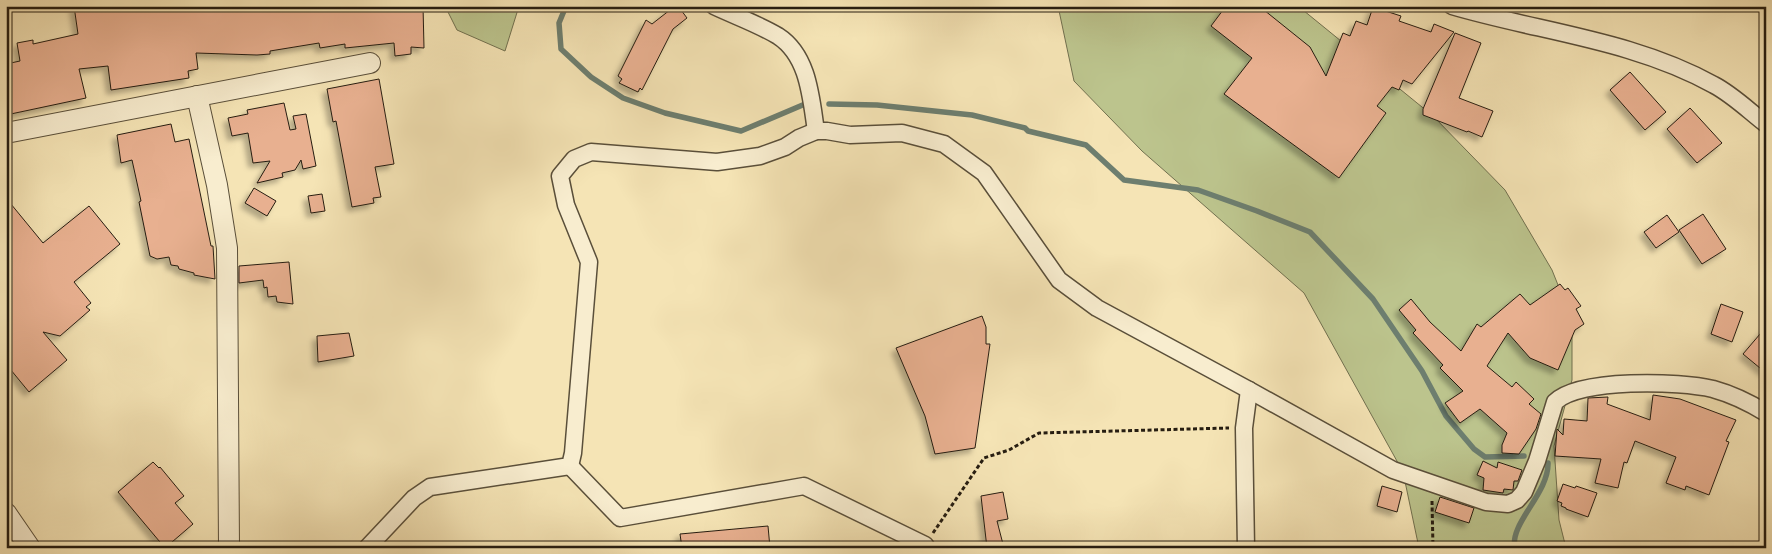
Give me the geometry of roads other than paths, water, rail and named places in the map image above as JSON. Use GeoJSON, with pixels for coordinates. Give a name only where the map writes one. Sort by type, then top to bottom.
{"type":"FeatureCollection","features":[{"type":"Feature","properties":{"kind":"street"},"geometry":{"type":"LineString","coordinates":[[714,6],[779,37],[794,52],[804,69],[811,97],[816,131]]}},
{"type":"Feature","properties":{"kind":"street"},"geometry":{"type":"LineString","coordinates":[[1452,6],[1600,40],[1672,65],[1716,85],[1766,124]]}},
{"type":"Feature","properties":{"kind":"street"},"geometry":{"type":"LineString","coordinates":[[6,133],[370,63]]}},
{"type":"Feature","properties":{"kind":"street"},"geometry":{"type":"LineString","coordinates":[[197,96],[217,185],[227,248],[229,548]]}},
{"type":"Feature","properties":{"kind":"street"},"geometry":{"type":"LineString","coordinates":[[570,466],[573,453],[589,262],[566,205],[560,176],[574,158],[591,152],[717,162],[760,156],[816,131],[850,136],[902,133],[944,144],[984,172],[1059,280],[1097,308],[1392,470],[1486,502],[1508,504],[1518,500],[1524,492],[1555,402],[1560,396],[1591,387],[1658,382],[1713,389],[1752,404],[1766,413]]}},
{"type":"Feature","properties":{"kind":"street"},"geometry":{"type":"LineString","coordinates":[[1246,548],[1244,428],[1249,390]]}},
{"type":"Feature","properties":{"kind":"street"},"geometry":{"type":"LineString","coordinates":[[570,466],[620,518],[804,486],[926,546]]}},
{"type":"Feature","properties":{"kind":"street"},"geometry":{"type":"LineString","coordinates":[[367,548],[414,498],[430,488],[570,466]]}},
{"type":"Feature","properties":{"kind":"street"},"geometry":{"type":"LineString","coordinates":[[6,513],[30,548]]}},
{"type":"Feature","properties":{"kind":"waterway"},"geometry":{"type":"LineString","coordinates":[[566,6],[559,23],[561,49],[591,77],[623,98],[665,113],[741,131],[805,104]]}},
{"type":"Feature","properties":{"kind":"waterway"},"geometry":{"type":"LineString","coordinates":[[829,104],[877,105],[972,115],[1025,128],[1028,131],[1086,145],[1124,180],[1198,190],[1310,232],[1373,299],[1422,371],[1446,416],[1474,449],[1485,457],[1524,456]]}},
{"type":"Feature","properties":{"kind":"waterway"},"geometry":{"type":"LineString","coordinates":[[1515,548],[1518,529],[1542,486],[1547,474],[1548,463]]}}]}
